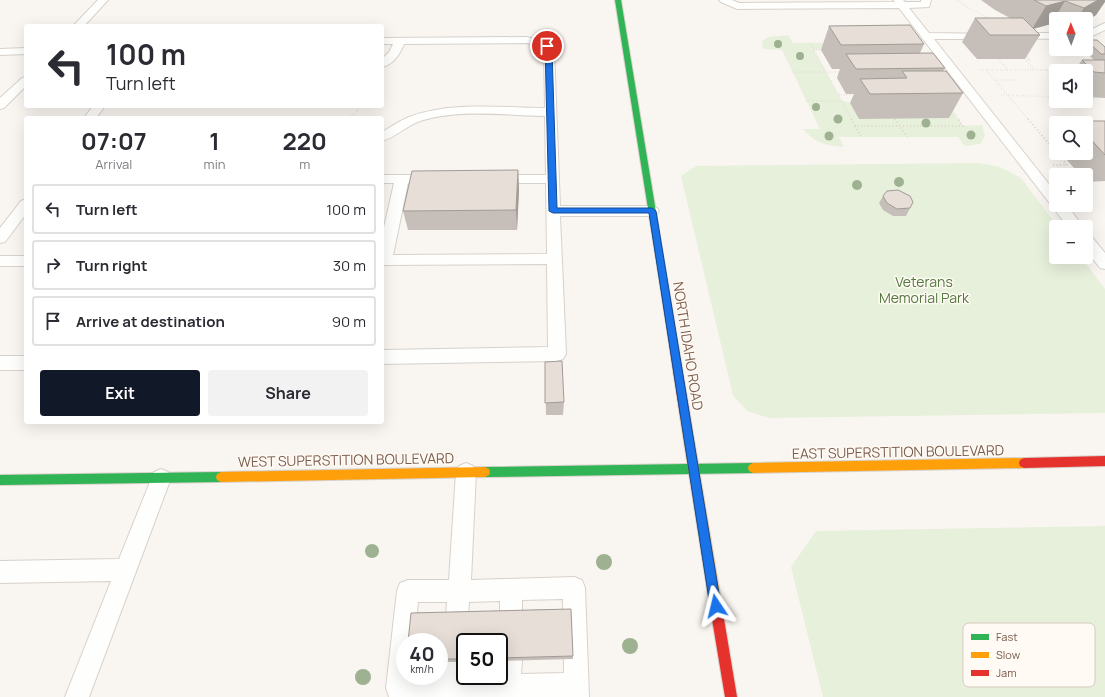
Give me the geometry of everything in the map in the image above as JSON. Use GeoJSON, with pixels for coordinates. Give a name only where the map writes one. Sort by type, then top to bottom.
{"type":"FeatureCollection","features":[{"type":"Feature","properties":{"kind":"main road","name":"NORTH IDAHO ROAD"},"geometry":{"type":"LineString","coordinates":[[618,0],[731,697]]}},
{"type":"Feature","properties":{"kind":"main road","name":"EAST SUPERSTITION BOULEVARD"},"geometry":{"type":"LineString","coordinates":[[693,470],[1105,461]]}},
{"type":"Feature","properties":{"kind":"main road","name":"WEST SUPERSTITION BOULEVARD"},"geometry":{"type":"LineString","coordinates":[[0,480],[466,472],[693,470]]}},
{"type":"Feature","properties":{"kind":"lane"},"geometry":{"type":"LineString","coordinates":[[80,24],[103,0]]}},
{"type":"Feature","properties":{"kind":"lane"},"geometry":{"type":"LineString","coordinates":[[724,0],[737,6],[901,3],[926,5],[926,0]]}},
{"type":"Feature","properties":{"kind":"lane"},"geometry":{"type":"LineString","coordinates":[[901,3],[1049,193]]}},
{"type":"Feature","properties":{"kind":"lane"},"geometry":{"type":"LineString","coordinates":[[1093,32],[1105,26]]}},
{"type":"Feature","properties":{"kind":"lane"},"geometry":{"type":"LineString","coordinates":[[927,36],[1049,36]]}},
{"type":"Feature","properties":{"kind":"lane"},"geometry":{"type":"LineString","coordinates":[[384,41],[528,40],[542,43],[549,50],[557,354],[384,357]]}},
{"type":"Feature","properties":{"kind":"lane"},"geometry":{"type":"LineString","coordinates":[[384,63],[390,59],[397,50],[400,41]]}},
{"type":"Feature","properties":{"kind":"lane"},"geometry":{"type":"LineString","coordinates":[[0,52],[24,51]]}},
{"type":"Feature","properties":{"kind":"lane"},"geometry":{"type":"LineString","coordinates":[[0,105],[24,82]]}},
{"type":"Feature","properties":{"kind":"lane"},"geometry":{"type":"LineString","coordinates":[[384,136],[394,132],[413,120],[434,114],[463,112],[551,112]]}},
{"type":"Feature","properties":{"kind":"lane"},"geometry":{"type":"LineString","coordinates":[[384,179],[449,179]]}},
{"type":"Feature","properties":{"kind":"lane"},"geometry":{"type":"LineString","coordinates":[[384,256],[402,179]]}},
{"type":"Feature","properties":{"kind":"lane"},"geometry":{"type":"LineString","coordinates":[[481,179],[552,179]]}},
{"type":"Feature","properties":{"kind":"lane"},"geometry":{"type":"LineString","coordinates":[[0,238],[24,207]]}},
{"type":"Feature","properties":{"kind":"lane"},"geometry":{"type":"LineString","coordinates":[[553,211],[652,211]]}},
{"type":"Feature","properties":{"kind":"lane"},"geometry":{"type":"LineString","coordinates":[[1064,212],[1071,220]]}},
{"type":"Feature","properties":{"kind":"lane"},"geometry":{"type":"LineString","coordinates":[[1093,249],[1105,264]]}},
{"type":"Feature","properties":{"kind":"lane"},"geometry":{"type":"LineString","coordinates":[[384,260],[554,259]]}},
{"type":"Feature","properties":{"kind":"lane"},"geometry":{"type":"LineString","coordinates":[[0,261],[24,261]]}},
{"type":"Feature","properties":{"kind":"lane"},"geometry":{"type":"LineString","coordinates":[[0,363],[24,363]]}},
{"type":"Feature","properties":{"kind":"lane"},"geometry":{"type":"LineString","coordinates":[[457,616],[466,472]]}},
{"type":"Feature","properties":{"kind":"lane"},"geometry":{"type":"LineString","coordinates":[[77,697],[161,478]]}},
{"type":"Feature","properties":{"kind":"lane"},"geometry":{"type":"LineString","coordinates":[[0,572],[126,570]]}},
{"type":"Feature","properties":{"kind":"lane"},"geometry":{"type":"LineString","coordinates":[[574,588],[576,691],[509,686],[398,688],[408,591],[459,591],[511,591],[574,588]]}},
{"type":"Feature","properties":{"kind":"lane"},"geometry":{"type":"LineString","coordinates":[[511,591],[511,614]]}},
{"type":"Feature","properties":{"kind":"lane"},"geometry":{"type":"LineString","coordinates":[[509,686],[510,660]]}},
{"type":"Feature","properties":{"kind":"lane"},"geometry":{"type":"LineString","coordinates":[[452,688],[454,662]]}},
{"type":"Feature","properties":{"kind":"path"},"geometry":{"type":"LineString","coordinates":[[810,43],[861,137]]}},
{"type":"Feature","properties":{"kind":"path"},"geometry":{"type":"LineString","coordinates":[[814,50],[828,50]]}},
{"type":"Feature","properties":{"kind":"path"},"geometry":{"type":"LineString","coordinates":[[998,59],[1008,70]]}},
{"type":"Feature","properties":{"kind":"path"},"geometry":{"type":"LineString","coordinates":[[980,70],[1049,70]]}},
{"type":"Feature","properties":{"kind":"path"},"geometry":{"type":"LineString","coordinates":[[987,70],[1049,143]]}},
{"type":"Feature","properties":{"kind":"path"},"geometry":{"type":"LineString","coordinates":[[1046,70],[1049,74]]}},
{"type":"Feature","properties":{"kind":"path"},"geometry":{"type":"LineString","coordinates":[[793,72],[848,72]]}},
{"type":"Feature","properties":{"kind":"path"},"geometry":{"type":"LineString","coordinates":[[996,80],[1017,80]]}},
{"type":"Feature","properties":{"kind":"path"},"geometry":{"type":"LineString","coordinates":[[839,95],[862,95]]}},
{"type":"Feature","properties":{"kind":"path"},"geometry":{"type":"LineString","coordinates":[[1001,96],[1049,97]]}},
{"type":"Feature","properties":{"kind":"path"},"geometry":{"type":"LineString","coordinates":[[806,101],[841,101]]}},
{"type":"Feature","properties":{"kind":"path"},"geometry":{"type":"LineString","coordinates":[[855,126],[963,126],[949,106]]}},
{"type":"Feature","properties":{"kind":"path"},"geometry":{"type":"LineString","coordinates":[[350,116],[356,113],[359,108]]}},
{"type":"Feature","properties":{"kind":"path"},"geometry":{"type":"LineString","coordinates":[[895,119],[907,137]]}},
{"type":"Feature","properties":{"kind":"green space"},"geometry":{"type":"Polygon","coordinates":[[[788,35],[793,43],[892,42],[914,40],[924,49],[814,50],[841,100],[850,103],[953,112],[963,126],[982,125],[985,136],[980,144],[965,146],[958,137],[839,137],[844,147],[826,145],[816,141],[803,129],[820,129],[782,50],[763,49],[762,41],[769,37],[788,35]]]}},
{"type":"Feature","properties":{"kind":"green space","name":"Veterans Memorial Park"},"geometry":{"type":"Polygon","coordinates":[[[979,163],[1000,167],[1021,178],[1053,220],[1049,220],[1049,264],[1086,264],[1105,289],[1105,413],[769,418],[747,411],[733,395],[681,176],[696,166],[979,163]]]}},
{"type":"Feature","properties":{"kind":"green space"},"geometry":{"type":"Polygon","coordinates":[[[1105,526],[1105,697],[823,697],[791,567],[816,531],[1105,526]]]}},
{"type":"Feature","properties":{"kind":"building"},"geometry":{"type":"Polygon","coordinates":[[[1034,0],[1098,0],[1084,8],[1065,1],[1046,6],[1034,0]]]}},
{"type":"Feature","properties":{"kind":"building"},"geometry":{"type":"Polygon","coordinates":[[[975,18],[1023,18],[1040,35],[990,35],[975,18]]]}},
{"type":"Feature","properties":{"kind":"building"},"geometry":{"type":"Polygon","coordinates":[[[910,25],[924,44],[841,45],[829,26],[910,25]]]}},
{"type":"Feature","properties":{"kind":"building"},"geometry":{"type":"Polygon","coordinates":[[[1093,40],[1097,40],[1105,47],[1105,54],[1101,54],[1093,47],[1093,40]]]}},
{"type":"Feature","properties":{"kind":"building"},"geometry":{"type":"Polygon","coordinates":[[[933,53],[945,68],[856,69],[846,54],[933,53]]]}},
{"type":"Feature","properties":{"kind":"building"},"geometry":{"type":"Polygon","coordinates":[[[1082,60],[1105,60],[1105,73],[1094,72],[1093,64],[1086,64],[1082,60]]]}},
{"type":"Feature","properties":{"kind":"building"},"geometry":{"type":"Polygon","coordinates":[[[902,71],[946,71],[963,93],[870,94],[860,79],[907,78],[902,71]]]}},
{"type":"Feature","properties":{"kind":"building"},"geometry":{"type":"Polygon","coordinates":[[[1093,121],[1105,121],[1105,155],[1093,142],[1093,121]]]}},
{"type":"Feature","properties":{"kind":"building"},"geometry":{"type":"Polygon","coordinates":[[[518,170],[516,210],[403,211],[412,171],[518,170]]]}},
{"type":"Feature","properties":{"kind":"building"},"geometry":{"type":"Polygon","coordinates":[[[898,190],[910,196],[913,202],[910,208],[897,209],[887,203],[883,196],[887,191],[898,190]]]}},
{"type":"Feature","properties":{"kind":"building"},"geometry":{"type":"Polygon","coordinates":[[[562,361],[564,402],[545,403],[545,362],[562,361]]]}},
{"type":"Feature","properties":{"kind":"building"},"geometry":{"type":"Polygon","coordinates":[[[571,609],[573,656],[508,658],[508,633],[456,633],[456,659],[448,659],[448,633],[409,633],[411,613],[571,609]]]}},
{"type":"Feature","properties":{"kind":"traffic: fast"},"geometry":{"type":"LineString","coordinates":[[618,0],[666,297]]}},
{"type":"Feature","properties":{"kind":"traffic: fast"},"geometry":{"type":"LineString","coordinates":[[485,472],[753,468]]}},
{"type":"Feature","properties":{"kind":"traffic: fast"},"geometry":{"type":"LineString","coordinates":[[0,480],[221,477]]}},
{"type":"Feature","properties":{"kind":"traffic: slow"},"geometry":{"type":"LineString","coordinates":[[685,416],[715,601]]}},
{"type":"Feature","properties":{"kind":"traffic: slow"},"geometry":{"type":"LineString","coordinates":[[753,468],[1024,463]]}},
{"type":"Feature","properties":{"kind":"traffic: slow"},"geometry":{"type":"LineString","coordinates":[[221,477],[485,472]]}},
{"type":"Feature","properties":{"kind":"traffic: jam"},"geometry":{"type":"LineString","coordinates":[[666,297],[685,416]]}},
{"type":"Feature","properties":{"kind":"traffic: jam"},"geometry":{"type":"LineString","coordinates":[[1024,463],[1105,461]]}},
{"type":"Feature","properties":{"kind":"traffic: jam"},"geometry":{"type":"LineString","coordinates":[[715,601],[731,697]]}},
{"type":"Feature","properties":{"kind":"route"},"geometry":{"type":"LineString","coordinates":[[547,46],[549,50],[553,211],[652,211],[716,606]]}}]}
